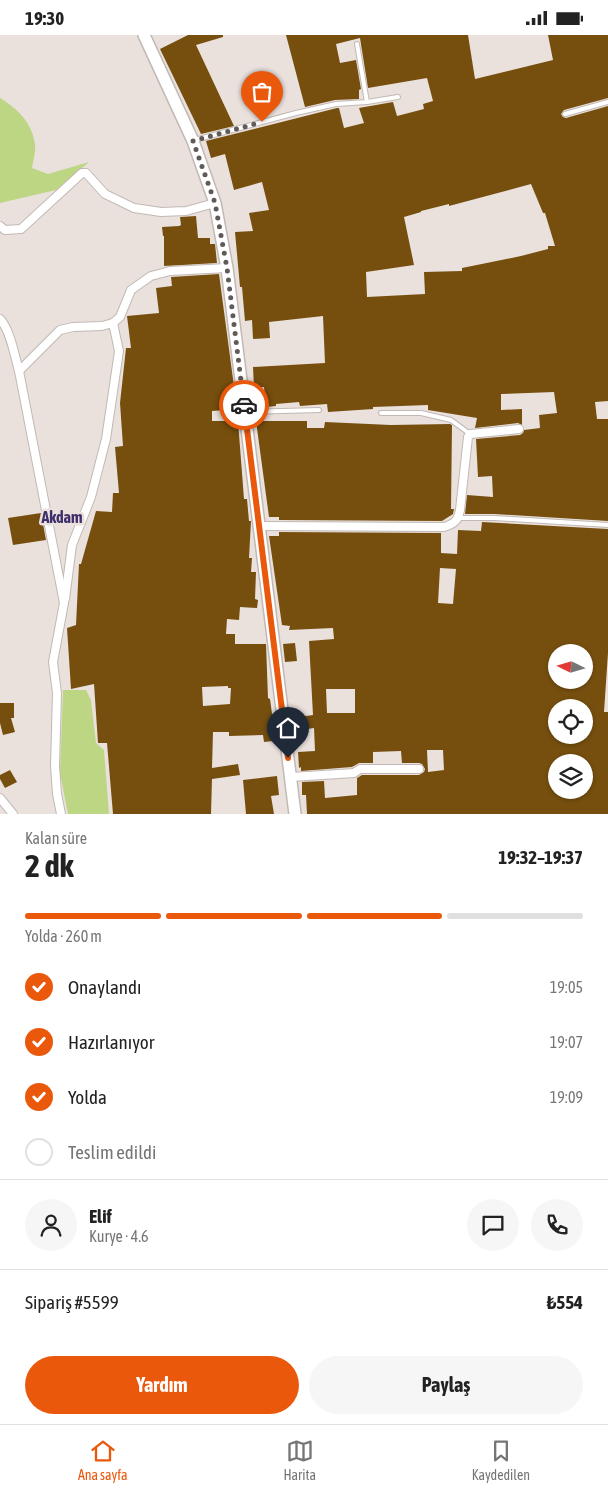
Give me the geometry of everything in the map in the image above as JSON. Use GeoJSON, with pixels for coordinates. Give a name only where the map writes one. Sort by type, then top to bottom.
{"type":"FeatureCollection","features":[{"type":"Feature","properties":{"kind":"street"},"geometry":{"type":"LineString","coordinates":[[144,35],[193,141],[215,203],[227,268],[296,814]]}},
{"type":"Feature","properties":{"kind":"street"},"geometry":{"type":"LineString","coordinates":[[0,226],[5,230],[21,229],[82,173],[86,173],[105,194],[134,208],[161,213],[186,211],[215,203]]}},
{"type":"Feature","properties":{"kind":"street"},"geometry":{"type":"LineString","coordinates":[[19,371],[60,330],[73,327],[102,326],[113,323],[120,317],[131,290],[151,276],[170,271],[227,268]]}},
{"type":"Feature","properties":{"kind":"street"},"geometry":{"type":"LineString","coordinates":[[0,319],[3,321],[9,337],[19,371],[64,603]]}},
{"type":"Feature","properties":{"kind":"street"},"geometry":{"type":"LineString","coordinates":[[61,814],[55,767],[57,693],[53,662],[72,545],[91,497],[106,439],[119,351],[113,323]]}},
{"type":"Feature","properties":{"kind":"street"},"geometry":{"type":"LineString","coordinates":[[259,526],[444,527],[453,524],[458,519],[470,433],[518,429]]}},
{"type":"Feature","properties":{"kind":"street"},"geometry":{"type":"LineString","coordinates":[[291,777],[354,773],[360,769],[419,769]]}},
{"type":"Feature","properties":{"kind":"street"},"geometry":{"type":"LineString","coordinates":[[0,798],[13,814]]}},
{"type":"Feature","properties":{"kind":"lane"},"geometry":{"type":"LineString","coordinates":[[356,44],[367,102]]}},
{"type":"Feature","properties":{"kind":"lane"},"geometry":{"type":"LineString","coordinates":[[193,141],[336,104],[398,97]]}},
{"type":"Feature","properties":{"kind":"lane"},"geometry":{"type":"LineString","coordinates":[[565,114],[608,102]]}},
{"type":"Feature","properties":{"kind":"lane"},"geometry":{"type":"LineString","coordinates":[[245,412],[319,410]]}},
{"type":"Feature","properties":{"kind":"lane"},"geometry":{"type":"LineString","coordinates":[[381,413],[421,413],[451,420],[470,433]]}},
{"type":"Feature","properties":{"kind":"lane"},"geometry":{"type":"LineString","coordinates":[[458,519],[494,518],[608,525]]}},
{"type":"Feature","properties":{"kind":"green space"},"geometry":{"type":"Polygon","coordinates":[[[0,98],[23,117],[31,129],[35,147],[32,168],[48,174],[89,162],[56,190],[0,203],[0,98]]]}},
{"type":"Feature","properties":{"kind":"green space"},"geometry":{"type":"Polygon","coordinates":[[[63,690],[86,690],[91,700],[96,743],[104,750],[109,814],[68,814],[60,773],[63,690]]]}},
{"type":"Feature","properties":{"kind":"building"},"geometry":{"type":"Polygon","coordinates":[[[188,35],[223,35],[223,37],[196,45],[234,126],[201,134],[160,49],[188,35]]]}},
{"type":"Feature","properties":{"kind":"building"},"geometry":{"type":"Polygon","coordinates":[[[286,35],[468,35],[475,79],[553,60],[548,35],[608,35],[608,98],[564,110],[561,114],[566,118],[608,106],[608,401],[595,402],[597,419],[608,419],[608,521],[465,514],[467,495],[493,497],[492,476],[478,477],[476,439],[520,435],[524,430],[540,428],[539,415],[557,413],[554,392],[501,394],[501,410],[522,409],[522,425],[518,423],[475,428],[477,418],[428,410],[428,405],[373,407],[373,409],[328,412],[327,404],[300,406],[299,402],[266,407],[264,387],[254,388],[253,367],[325,363],[323,316],[269,322],[270,338],[253,339],[252,320],[245,321],[235,232],[253,231],[249,213],[269,210],[262,182],[234,190],[225,154],[211,158],[206,141],[337,108],[339,108],[344,128],[364,123],[359,108],[393,102],[397,116],[424,109],[423,104],[433,101],[427,78],[368,88],[360,38],[336,44],[340,63],[356,60],[361,89],[359,90],[359,99],[335,100],[305,107],[286,35]],[[531,184],[449,206],[449,204],[421,211],[404,217],[414,265],[366,272],[367,297],[425,294],[424,272],[462,271],[462,268],[521,256],[548,249],[548,246],[555,246],[545,213],[543,213],[531,184]]]}},
{"type":"Feature","properties":{"kind":"building"},"geometry":{"type":"Polygon","coordinates":[[[196,216],[198,238],[210,238],[210,244],[215,244],[217,263],[164,266],[164,236],[162,227],[179,226],[181,225],[180,217],[196,216]]]}},
{"type":"Feature","properties":{"kind":"building"},"geometry":{"type":"Polygon","coordinates":[[[219,274],[237,409],[212,411],[212,421],[238,421],[244,499],[247,499],[249,521],[251,521],[249,558],[252,558],[251,572],[256,572],[255,599],[258,600],[257,608],[240,607],[239,620],[227,619],[226,634],[235,634],[235,644],[266,644],[268,698],[270,699],[275,735],[272,735],[273,741],[264,742],[263,735],[229,736],[229,732],[213,732],[212,768],[238,764],[240,775],[212,779],[211,814],[113,814],[107,743],[98,743],[94,684],[71,689],[67,628],[76,625],[79,564],[81,564],[96,511],[112,512],[113,493],[119,493],[115,447],[123,446],[120,403],[126,348],[131,348],[127,316],[159,313],[156,288],[172,286],[171,277],[219,274]],[[228,686],[202,687],[203,706],[230,704],[231,688],[228,688],[228,686]]]}},
{"type":"Feature","properties":{"kind":"building"},"geometry":{"type":"Polygon","coordinates":[[[256,421],[307,421],[307,428],[324,428],[325,422],[391,425],[450,424],[452,425],[451,509],[454,509],[453,514],[442,521],[279,520],[279,517],[269,517],[256,421]]]}},
{"type":"Feature","properties":{"kind":"building"},"geometry":{"type":"Polygon","coordinates":[[[41,513],[46,540],[13,545],[8,518],[41,513]]]}},
{"type":"Feature","properties":{"kind":"building"},"geometry":{"type":"Polygon","coordinates":[[[482,522],[608,529],[608,653],[604,712],[608,712],[608,814],[307,814],[306,795],[302,795],[302,782],[324,781],[325,798],[357,795],[357,778],[362,775],[419,775],[425,769],[419,763],[402,763],[401,751],[373,752],[373,763],[359,763],[352,767],[301,771],[301,767],[299,768],[298,752],[315,751],[314,728],[294,731],[292,718],[313,715],[309,641],[334,639],[333,628],[289,630],[290,626],[282,625],[269,536],[279,536],[279,532],[441,533],[441,553],[457,554],[458,530],[481,531],[482,522]],[[440,568],[438,603],[453,604],[456,569],[440,568]],[[326,689],[327,713],[355,713],[355,689],[326,689]],[[427,750],[428,772],[444,770],[443,750],[427,750]]]}},
{"type":"Feature","properties":{"kind":"building"},"geometry":{"type":"Polygon","coordinates":[[[295,643],[297,661],[285,662],[283,644],[295,643]]]}},
{"type":"Feature","properties":{"kind":"building"},"geometry":{"type":"Polygon","coordinates":[[[0,703],[14,703],[14,718],[11,718],[15,732],[3,735],[0,723],[0,703]]]}},
{"type":"Feature","properties":{"kind":"building"},"geometry":{"type":"Polygon","coordinates":[[[10,770],[17,782],[5,788],[0,775],[10,770]]]}},
{"type":"Feature","properties":{"kind":"building"},"geometry":{"type":"Polygon","coordinates":[[[277,776],[279,795],[271,796],[274,814],[246,814],[243,780],[277,776]]]}},
{"type":"Feature","properties":{"kind":"way so far"},"geometry":{"type":"LineString","coordinates":[[244,405],[227,268],[215,203],[193,141],[262,122]]}},
{"type":"Feature","properties":{"kind":"district","name":"Akdam"},"geometry":{"type":"Point","coordinates":[62,517]}},
{"type":"Feature","properties":{"kind":"route"},"geometry":{"type":"LineString","coordinates":[[244,405],[288,758]]}}]}
